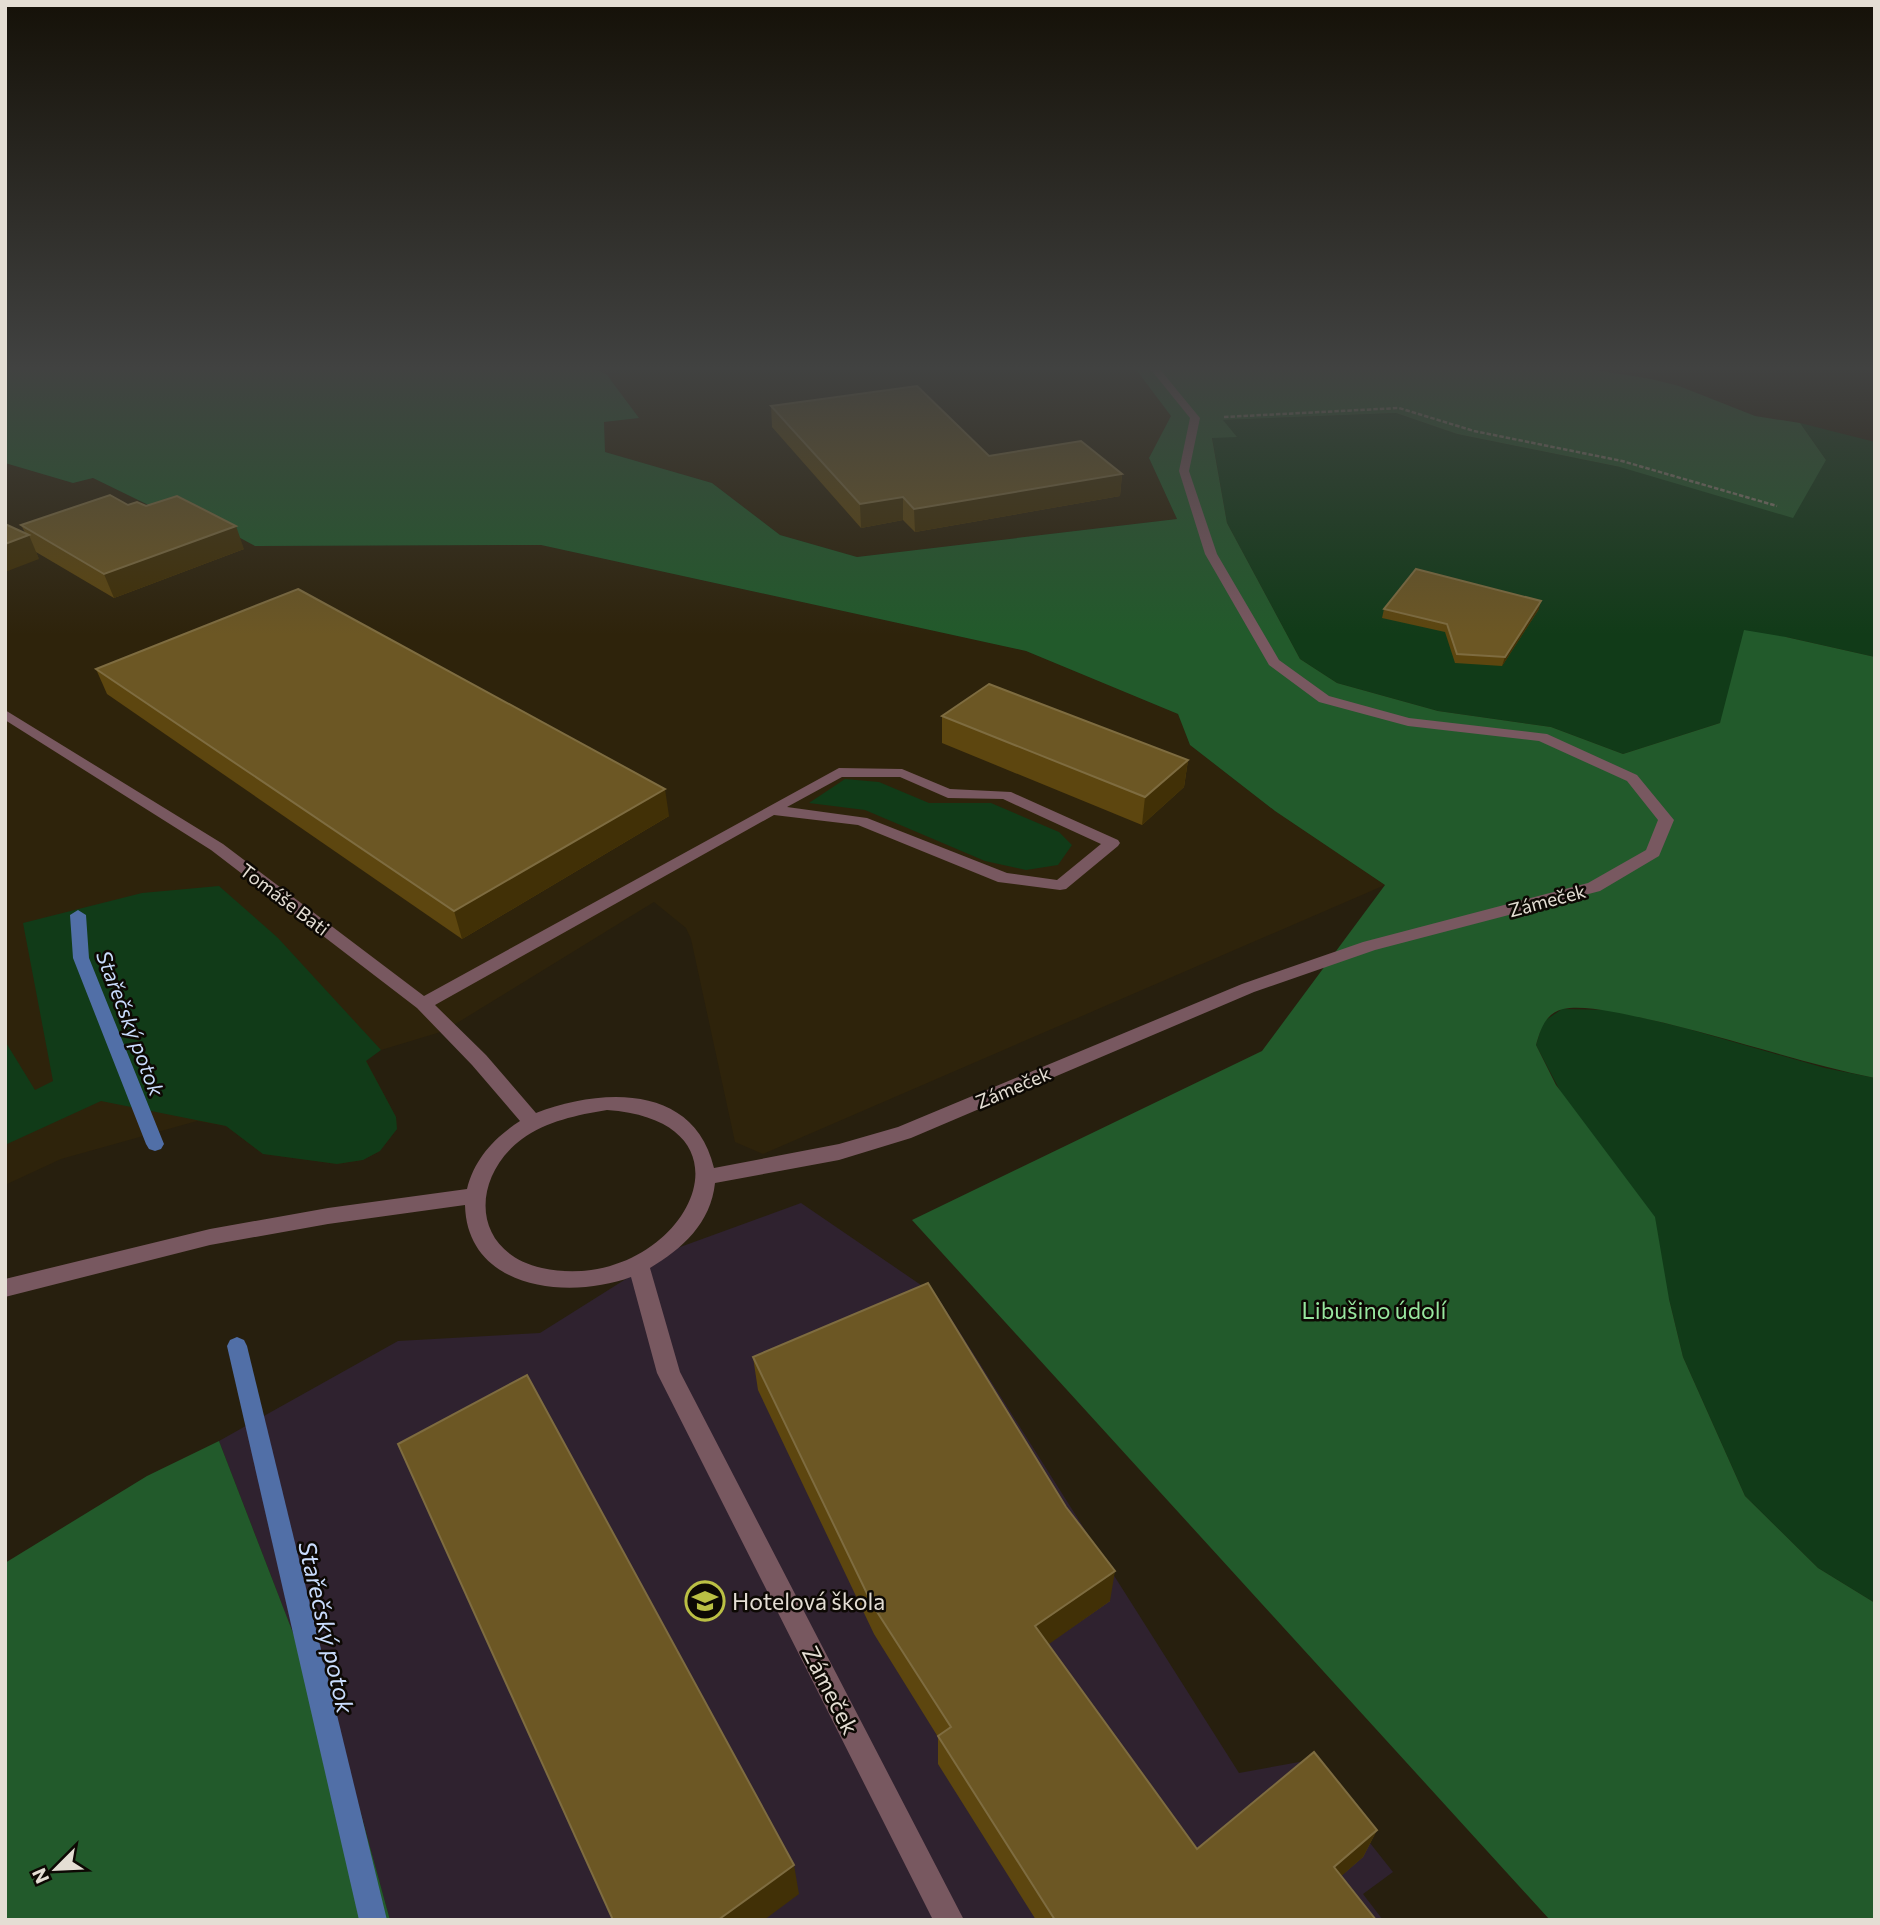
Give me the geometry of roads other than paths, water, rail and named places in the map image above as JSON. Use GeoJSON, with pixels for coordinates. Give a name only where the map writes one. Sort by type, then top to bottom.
{"type":"FeatureCollection","features":[{"type":"Feature","properties":{"kind":"street","name":"Zámeček"},"geometry":{"type":"LineString","coordinates":[[707,1177],[839,1152],[904,1132],[1248,988],[1369,946],[1594,887],[1653,853],[1666,820],[1632,778],[1542,737],[1408,722],[1324,699],[1274,662],[1210,554],[1184,471],[1187,456]]}},
{"type":"Feature","properties":{"kind":"street","name":"Tomáše Bati"},"geometry":{"type":"LineString","coordinates":[[5,713],[218,847],[423,1004],[479,1059],[533,1123]]}},
{"type":"Feature","properties":{"kind":"street"},"geometry":{"type":"LineString","coordinates":[[423,1004],[839,772],[902,773],[948,793],[1006,795],[1112,843],[1060,885],[1004,878],[861,821],[774,810]]}},
{"type":"Feature","properties":{"kind":"street"},"geometry":{"type":"LineString","coordinates":[[607,1103],[643,1107],[674,1120],[696,1140],[707,1177],[704,1197],[690,1224],[668,1247],[638,1265],[597,1279],[556,1280],[519,1271],[491,1252],[476,1225],[473,1196],[485,1168],[504,1143],[533,1123],[569,1108],[607,1103]]}},
{"type":"Feature","properties":{"kind":"street"},"geometry":{"type":"LineString","coordinates":[[5,1288],[209,1237],[328,1216],[473,1196]]}},
{"type":"Feature","properties":{"kind":"street","name":"Zámeček"},"geometry":{"type":"LineString","coordinates":[[638,1265],[669,1373],[949,1920]]}},
{"type":"Feature","properties":{"kind":"waterway","name":"Stařečský potok"},"geometry":{"type":"LineString","coordinates":[[78,915],[81,958],[155,1144]]}},
{"type":"Feature","properties":{"kind":"waterway","name":"Stařečský potok"},"geometry":{"type":"LineString","coordinates":[[237,1346],[373,1920]]}},
{"type":"Feature","properties":{"kind":"place","name":"Hotelová škola"},"geometry":{"type":"Point","coordinates":[705,1601]}},
{"type":"Feature","properties":{"kind":"park label","name":"Libušino údolí"},"geometry":{"type":"Point","coordinates":[1374,1310]}}]}
